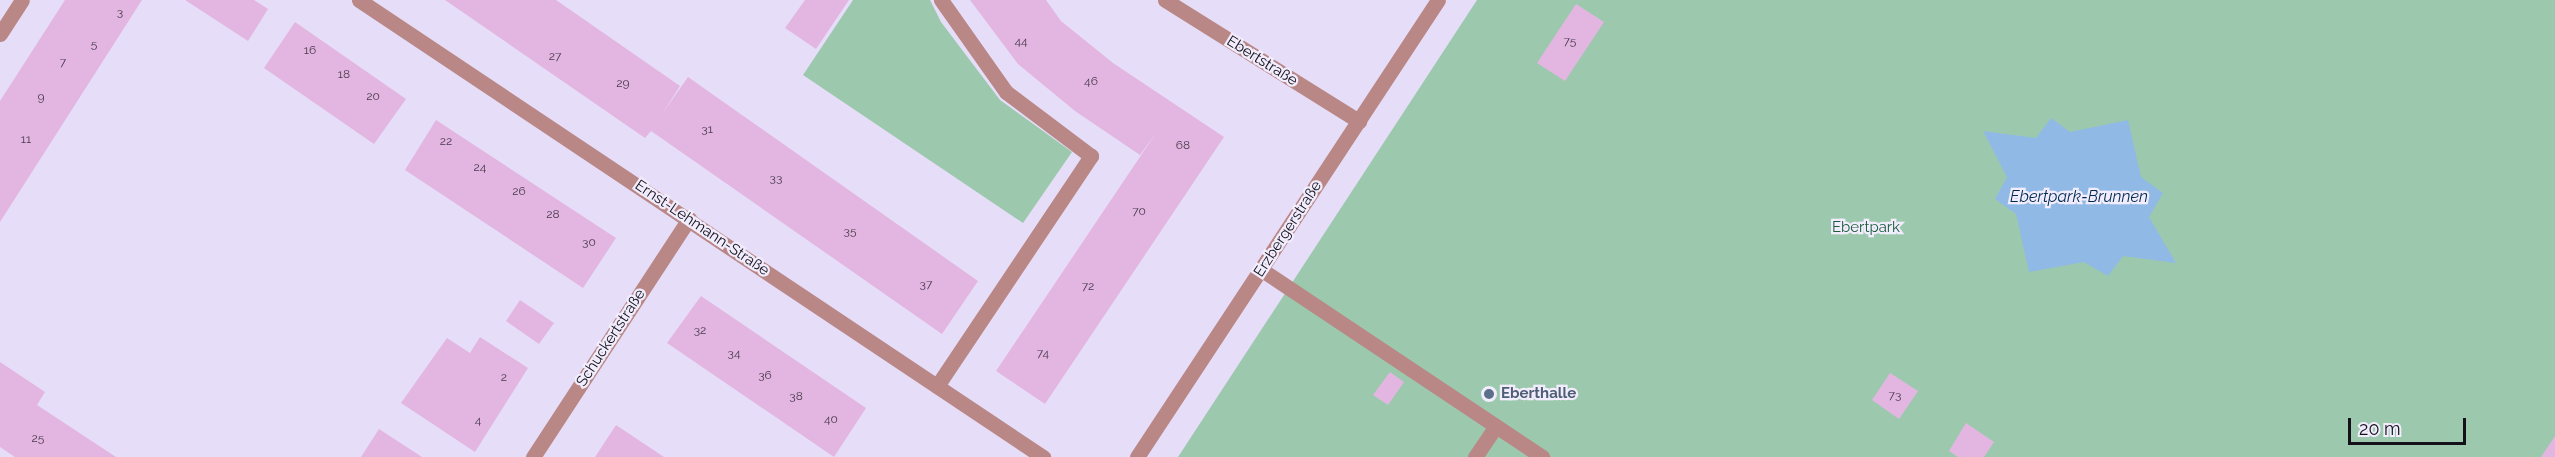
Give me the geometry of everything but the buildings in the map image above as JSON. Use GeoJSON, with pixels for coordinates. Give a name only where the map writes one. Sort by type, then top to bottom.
{"type":"FeatureCollection","features":[{"type":"Feature","properties":{"kind":"street"},"geometry":{"type":"LineString","coordinates":[[0,34],[22,0]]}},
{"type":"Feature","properties":{"kind":"street","name":"Ernst-Lehmann-Straße"},"geometry":{"type":"LineString","coordinates":[[359,0],[1043,457]]}},
{"type":"Feature","properties":{"kind":"street"},"geometry":{"type":"LineString","coordinates":[[938,386],[1091,156],[1006,92],[941,0]]}},
{"type":"Feature","properties":{"kind":"street","name":"Ebertstraße"},"geometry":{"type":"LineString","coordinates":[[1165,0],[1359,121]]}},
{"type":"Feature","properties":{"kind":"street","name":"Erzbergerstraße"},"geometry":{"type":"LineString","coordinates":[[1137,457],[1438,0]]}},
{"type":"Feature","properties":{"kind":"street","name":"Schuckertstraße"},"geometry":{"type":"LineString","coordinates":[[533,457],[689,219]]}},
{"type":"Feature","properties":{"kind":"street"},"geometry":{"type":"LineString","coordinates":[[1262,270],[1542,457]]}},
{"type":"Feature","properties":{"kind":"street"},"geometry":{"type":"LineString","coordinates":[[1475,457],[1496,426]]}},
{"type":"Feature","properties":{"kind":"green space"},"geometry":{"type":"Polygon","coordinates":[[[853,0],[930,0],[941,22],[1000,100],[1072,152],[1023,223],[803,75],[853,0]]]}},
{"type":"Feature","properties":{"kind":"green space","name":"Ebertpark"},"geometry":{"type":"Polygon","coordinates":[[[1477,0],[2555,0],[2555,457],[1178,457],[1477,0]]]}},
{"type":"Feature","properties":{"kind":"water","name":"Ebertpark-Brunnen"},"geometry":{"type":"Polygon","coordinates":[[[2051,118],[2070,132],[2128,120],[2141,177],[2163,193],[2149,217],[2176,263],[2123,256],[2108,276],[2084,262],[2029,272],[2016,214],[1995,199],[2007,177],[1983,131],[2036,138],[2051,118]]]}},
{"type":"Feature","properties":{"kind":"place","name":"Eberthalle"},"geometry":{"type":"Point","coordinates":[1489,394]}}]}
